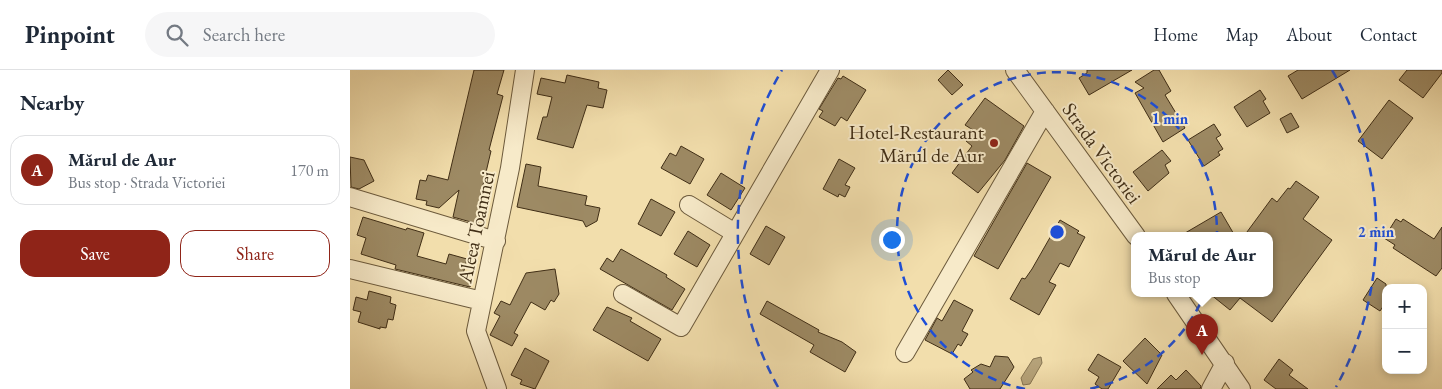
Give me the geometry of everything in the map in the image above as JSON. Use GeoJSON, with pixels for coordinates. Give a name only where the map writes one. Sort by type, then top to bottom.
{"type":"FeatureCollection","features":[{"type":"Feature","properties":{"kind":"street","name":"Aleea Toamnei"},"geometry":{"type":"LineString","coordinates":[[497,389],[476,331],[496,241],[525,70]]}},
{"type":"Feature","properties":{"kind":"street"},"geometry":{"type":"LineString","coordinates":[[623,294],[681,327],[830,70]]}},
{"type":"Feature","properties":{"kind":"street","name":"Strada Victoriei"},"geometry":{"type":"LineString","coordinates":[[1015,70],[1133,232]]}},
{"type":"Feature","properties":{"kind":"street"},"geometry":{"type":"LineString","coordinates":[[905,353],[1045,111]]}},
{"type":"Feature","properties":{"kind":"street"},"geometry":{"type":"LineString","coordinates":[[350,197],[496,241]]}},
{"type":"Feature","properties":{"kind":"street"},"geometry":{"type":"LineString","coordinates":[[689,205],[735,233]]}},
{"type":"Feature","properties":{"kind":"street"},"geometry":{"type":"LineString","coordinates":[[350,269],[482,301]]}},
{"type":"Feature","properties":{"kind":"street"},"geometry":{"type":"LineString","coordinates":[[1178,297],[1241,389]]}},
{"type":"Feature","properties":{"kind":"street"},"geometry":{"type":"LineString","coordinates":[[1211,389],[1225,363]]}},
{"type":"Feature","properties":{"kind":"shaded area"},"geometry":{"type":"Polygon","coordinates":[[[1041,357],[1042,363],[1030,384],[1023,385],[1021,378],[1033,359],[1041,357]]]}},
{"type":"Feature","properties":{"kind":"building"},"geometry":{"type":"Polygon","coordinates":[[[474,70],[504,70],[497,94],[503,96],[489,150],[491,151],[479,202],[483,203],[478,224],[453,217],[459,190],[439,208],[426,205],[427,201],[416,199],[420,180],[426,181],[428,175],[448,180],[474,70]]]}},
{"type":"Feature","properties":{"kind":"building"},"geometry":{"type":"Polygon","coordinates":[[[948,70],[963,85],[952,95],[938,80],[948,70]]]}},
{"type":"Feature","properties":{"kind":"building"},"geometry":{"type":"Polygon","coordinates":[[[1087,70],[1132,70],[1089,95],[1079,78],[1087,73],[1087,70]]]}},
{"type":"Feature","properties":{"kind":"building"},"geometry":{"type":"Polygon","coordinates":[[[1154,70],[1159,70],[1171,91],[1165,95],[1185,128],[1163,142],[1135,93],[1144,88],[1135,82],[1154,70]]]}},
{"type":"Feature","properties":{"kind":"building"},"geometry":{"type":"Polygon","coordinates":[[[1298,70],[1350,70],[1302,99],[1288,76],[1298,70]]]}},
{"type":"Feature","properties":{"kind":"building"},"geometry":{"type":"Polygon","coordinates":[[[1407,70],[1442,70],[1442,73],[1423,98],[1399,80],[1407,70]]]}},
{"type":"Feature","properties":{"kind":"building"},"geometry":{"type":"Polygon","coordinates":[[[567,75],[599,82],[598,88],[607,90],[603,108],[587,105],[573,148],[537,139],[543,117],[547,117],[552,97],[537,94],[541,78],[565,83],[567,75]]]}},
{"type":"Feature","properties":{"kind":"building"},"geometry":{"type":"Polygon","coordinates":[[[843,76],[866,90],[847,121],[841,117],[835,126],[819,117],[823,111],[819,109],[838,78],[841,79],[843,76]]]}},
{"type":"Feature","properties":{"kind":"building"},"geometry":{"type":"Polygon","coordinates":[[[1260,90],[1266,99],[1263,101],[1270,113],[1247,127],[1234,107],[1260,90]]]}},
{"type":"Feature","properties":{"kind":"building","name":"Hotel-Restaurant Mărul de Aur"},"geometry":{"type":"Polygon","coordinates":[[[985,98],[1024,126],[1005,160],[978,193],[952,173],[972,146],[966,141],[973,130],[965,125],[985,98]]]}},
{"type":"Feature","properties":{"kind":"building"},"geometry":{"type":"Polygon","coordinates":[[[1389,100],[1413,118],[1382,159],[1358,141],[1389,100]]]}},
{"type":"Feature","properties":{"kind":"building"},"geometry":{"type":"Polygon","coordinates":[[[1291,113],[1299,127],[1287,133],[1280,119],[1291,113]]]}},
{"type":"Feature","properties":{"kind":"building"},"geometry":{"type":"Polygon","coordinates":[[[1214,124],[1221,135],[1216,138],[1223,149],[1218,152],[1220,155],[1204,166],[1188,140],[1214,124]]]}},
{"type":"Feature","properties":{"kind":"building"},"geometry":{"type":"Polygon","coordinates":[[[681,146],[704,159],[690,184],[661,168],[670,153],[676,156],[681,146]]]}},
{"type":"Feature","properties":{"kind":"building"},"geometry":{"type":"Polygon","coordinates":[[[1162,150],[1171,161],[1165,165],[1169,173],[1148,191],[1133,172],[1162,150]]]}},
{"type":"Feature","properties":{"kind":"building"},"geometry":{"type":"Polygon","coordinates":[[[350,157],[364,160],[374,181],[359,189],[351,187],[350,157]]]}},
{"type":"Feature","properties":{"kind":"building"},"geometry":{"type":"Polygon","coordinates":[[[839,159],[855,168],[845,185],[850,187],[845,197],[839,194],[838,197],[823,189],[839,159]]]}},
{"type":"Feature","properties":{"kind":"building"},"geometry":{"type":"Polygon","coordinates":[[[1027,163],[1051,177],[998,269],[974,256],[1027,163]]]}},
{"type":"Feature","properties":{"kind":"building"},"geometry":{"type":"Polygon","coordinates":[[[526,164],[541,167],[538,186],[587,196],[585,205],[600,208],[597,221],[586,227],[583,221],[517,207],[526,164]]]}},
{"type":"Feature","properties":{"kind":"building"},"geometry":{"type":"Polygon","coordinates":[[[721,173],[745,188],[731,210],[707,195],[721,173]]]}},
{"type":"Feature","properties":{"kind":"building"},"geometry":{"type":"Polygon","coordinates":[[[1296,181],[1319,197],[1303,219],[1332,240],[1272,322],[1240,298],[1230,310],[1214,297],[1273,297],[1273,232],[1247,232],[1272,198],[1277,202],[1288,188],[1290,189],[1296,181]]]}},
{"type":"Feature","properties":{"kind":"building"},"geometry":{"type":"Polygon","coordinates":[[[651,199],[675,212],[661,236],[638,224],[651,199]]]}},
{"type":"Feature","properties":{"kind":"building"},"geometry":{"type":"Polygon","coordinates":[[[1221,212],[1233,232],[1187,232],[1221,212]]]}},
{"type":"Feature","properties":{"kind":"building"},"geometry":{"type":"Polygon","coordinates":[[[363,217],[406,230],[407,228],[424,233],[417,256],[446,264],[449,254],[467,259],[462,278],[472,280],[470,287],[395,269],[396,265],[361,254],[366,238],[357,235],[363,217]]]}},
{"type":"Feature","properties":{"kind":"building"},"geometry":{"type":"Polygon","coordinates":[[[1396,219],[1401,222],[1403,219],[1434,239],[1442,227],[1442,268],[1436,276],[1393,248],[1395,245],[1384,238],[1396,219]]]}},
{"type":"Feature","properties":{"kind":"building"},"geometry":{"type":"Polygon","coordinates":[[[1060,220],[1079,231],[1077,233],[1085,237],[1069,267],[1060,263],[1049,282],[1056,285],[1039,315],[1010,299],[1022,278],[1025,279],[1032,269],[1060,220]]]}},
{"type":"Feature","properties":{"kind":"building"},"geometry":{"type":"Polygon","coordinates":[[[766,226],[785,237],[769,265],[750,254],[766,226]]]}},
{"type":"Feature","properties":{"kind":"building"},"geometry":{"type":"Polygon","coordinates":[[[688,231],[710,245],[697,267],[674,254],[688,231]]]}},
{"type":"Feature","properties":{"kind":"building"},"geometry":{"type":"Polygon","coordinates":[[[621,249],[667,275],[666,277],[685,289],[672,310],[600,269],[607,258],[613,262],[621,249]]]}},
{"type":"Feature","properties":{"kind":"building"},"geometry":{"type":"Polygon","coordinates":[[[555,269],[559,294],[554,302],[551,300],[545,310],[531,302],[514,333],[518,335],[512,346],[490,335],[500,316],[494,313],[501,301],[510,305],[526,273],[555,269]]]}},
{"type":"Feature","properties":{"kind":"building"},"geometry":{"type":"Polygon","coordinates":[[[1377,278],[1386,284],[1382,284],[1382,308],[1380,311],[1363,300],[1377,278]]]}},
{"type":"Feature","properties":{"kind":"building"},"geometry":{"type":"Polygon","coordinates":[[[369,291],[391,297],[390,303],[396,305],[393,320],[388,319],[386,328],[380,327],[380,329],[358,322],[361,312],[353,310],[356,297],[367,300],[369,291]]]}},
{"type":"Feature","properties":{"kind":"building"},"geometry":{"type":"Polygon","coordinates":[[[954,300],[973,310],[962,331],[968,334],[961,346],[958,344],[952,354],[925,340],[937,318],[942,321],[954,300]]]}},
{"type":"Feature","properties":{"kind":"building"},"geometry":{"type":"Polygon","coordinates":[[[767,301],[819,330],[818,332],[842,342],[856,352],[845,372],[810,352],[814,345],[760,314],[767,301]]]}},
{"type":"Feature","properties":{"kind":"building"},"geometry":{"type":"Polygon","coordinates":[[[607,307],[632,318],[630,321],[661,339],[648,361],[593,330],[607,307]]]}},
{"type":"Feature","properties":{"kind":"building"},"geometry":{"type":"Polygon","coordinates":[[[1145,338],[1162,355],[1147,384],[1123,361],[1145,338]]]}},
{"type":"Feature","properties":{"kind":"building"},"geometry":{"type":"Polygon","coordinates":[[[525,348],[549,361],[535,389],[520,384],[522,380],[511,375],[525,348]]]}},
{"type":"Feature","properties":{"kind":"building"},"geometry":{"type":"Polygon","coordinates":[[[1098,354],[1121,367],[1108,389],[1102,389],[1095,384],[1099,377],[1088,370],[1098,354]]]}},
{"type":"Feature","properties":{"kind":"building"},"geometry":{"type":"Polygon","coordinates":[[[995,356],[1008,357],[1014,367],[1000,389],[970,389],[964,379],[973,372],[971,370],[981,364],[990,367],[995,356]]]}},
{"type":"Feature","properties":{"kind":"building"},"geometry":{"type":"Polygon","coordinates":[[[1279,359],[1293,370],[1289,375],[1308,389],[1276,389],[1264,380],[1279,359]]]}},
{"type":"Feature","properties":{"kind":"building"},"geometry":{"type":"Polygon","coordinates":[[[1186,370],[1201,386],[1200,389],[1157,389],[1171,375],[1176,380],[1186,370]]]}},
{"type":"Feature","properties":{"kind":"place","name":"Hotel-Restaurant Mărul de Aur"},"geometry":{"type":"Point","coordinates":[994,143]}},
{"type":"Feature","properties":{"kind":"place","name":"Mărul de Aur"},"geometry":{"type":"Point","coordinates":[1202,355]}}]}
